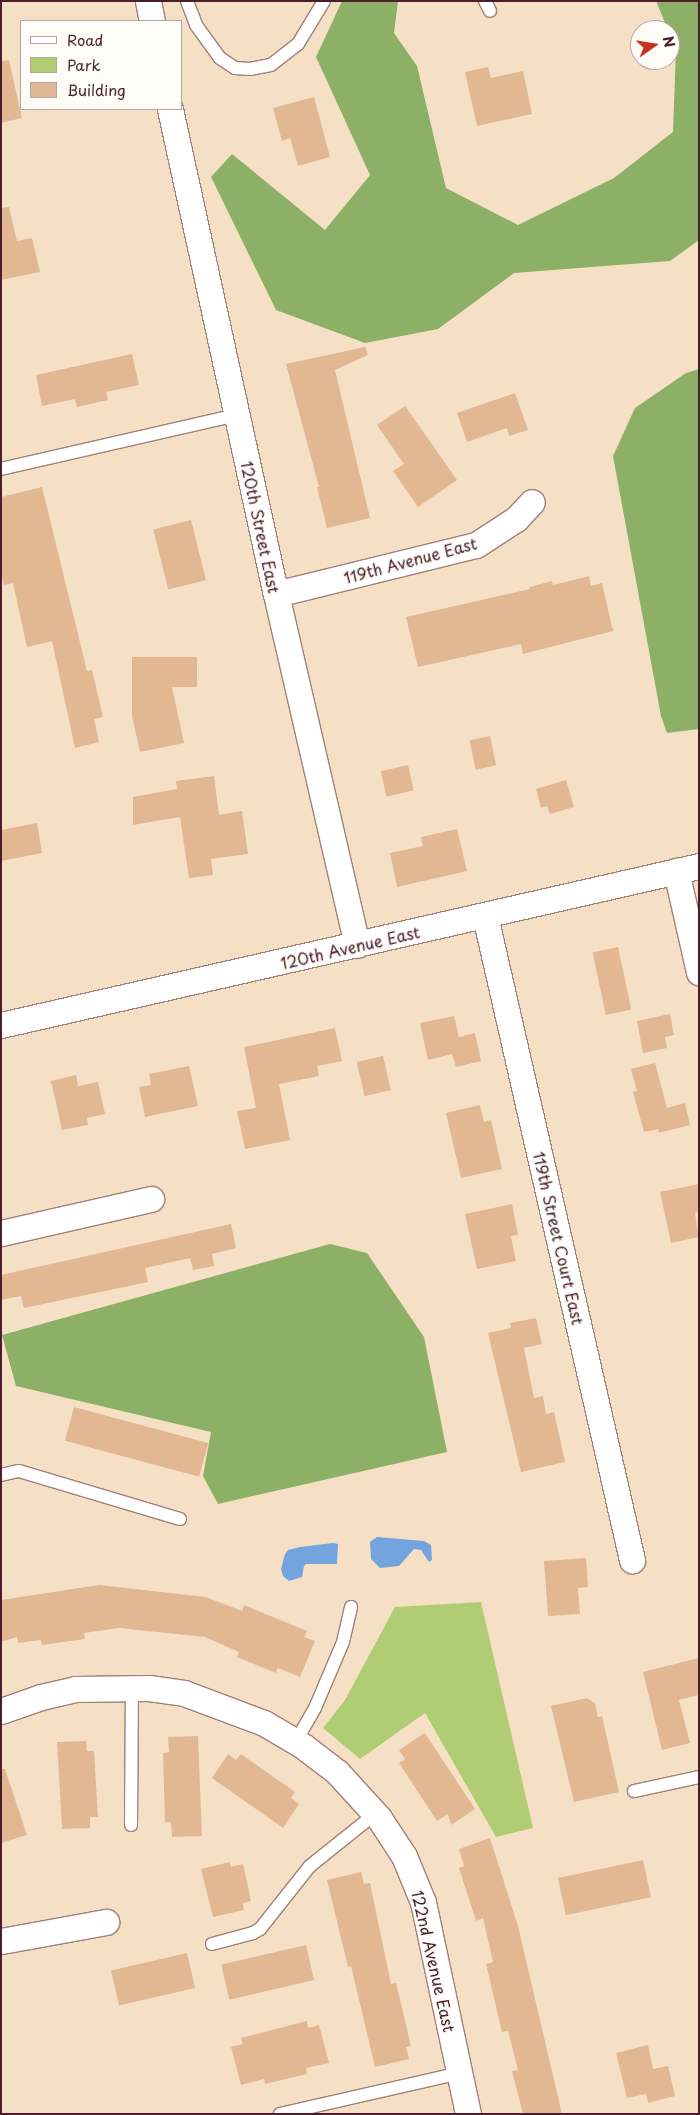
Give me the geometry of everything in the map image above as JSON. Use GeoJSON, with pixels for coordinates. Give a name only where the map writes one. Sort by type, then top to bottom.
{"type":"FeatureCollection","features":[{"type":"Feature","properties":{"kind":"street"},"geometry":{"type":"LineString","coordinates":[[148,1],[152,20]]}},
{"type":"Feature","properties":{"kind":"street","name":"120th Street East"},"geometry":{"type":"LineString","coordinates":[[170,110],[276,594],[357,945]]}},
{"type":"Feature","properties":{"kind":"street","name":"119th Avenue East"},"geometry":{"type":"LineString","coordinates":[[276,594],[476,545],[516,518],[532,502]]}},
{"type":"Feature","properties":{"kind":"street"},"geometry":{"type":"LineString","coordinates":[[687,869],[699,972]]}},
{"type":"Feature","properties":{"kind":"street","name":"120th Avenue East"},"geometry":{"type":"LineString","coordinates":[[1,1025],[687,869]]}},
{"type":"Feature","properties":{"kind":"street","name":"119th Street Court East"},"geometry":{"type":"LineString","coordinates":[[485,916],[632,1560]]}},
{"type":"Feature","properties":{"kind":"street"},"geometry":{"type":"LineString","coordinates":[[1,1233],[151,1199]]}},
{"type":"Feature","properties":{"kind":"street","name":"122nd Avenue East"},"geometry":{"type":"LineString","coordinates":[[1,1711],[41,1697],[75,1689],[132,1687],[184,1693],[219,1704],[264,1723],[296,1741],[338,1772],[375,1814],[404,1856],[423,1902],[468,2114]]}},
{"type":"Feature","properties":{"kind":"street"},"geometry":{"type":"LineString","coordinates":[[1,1941],[106,1922]]}},
{"type":"Feature","properties":{"kind":"lane"},"geometry":{"type":"LineString","coordinates":[[188,1],[196,25],[220,58],[235,68],[250,69],[270,65],[298,44],[324,1]]}},
{"type":"Feature","properties":{"kind":"lane"},"geometry":{"type":"LineString","coordinates":[[1,469],[236,415]]}},
{"type":"Feature","properties":{"kind":"lane"},"geometry":{"type":"LineString","coordinates":[[1,1475],[18,1471],[180,1519]]}},
{"type":"Feature","properties":{"kind":"lane"},"geometry":{"type":"LineString","coordinates":[[296,1741],[315,1708],[343,1642],[350,1607]]}},
{"type":"Feature","properties":{"kind":"lane"},"geometry":{"type":"LineString","coordinates":[[131,1825],[132,1687]]}},
{"type":"Feature","properties":{"kind":"lane"},"geometry":{"type":"LineString","coordinates":[[634,1791],[699,1777]]}},
{"type":"Feature","properties":{"kind":"lane"},"geometry":{"type":"LineString","coordinates":[[212,1944],[253,1933],[260,1929],[310,1866],[375,1814]]}},
{"type":"Feature","properties":{"kind":"lane"},"geometry":{"type":"LineString","coordinates":[[280,2114],[460,2074]]}},
{"type":"Feature","properties":{"kind":"green space"},"geometry":{"type":"Polygon","coordinates":[[[342,1],[398,1],[394,33],[417,66],[446,188],[518,225],[614,178],[673,132],[675,70],[680,70],[680,20],[664,20],[656,1],[699,1],[699,240],[670,261],[514,273],[438,329],[365,343],[276,310],[211,177],[232,154],[325,230],[370,175],[316,57],[342,1]]]}},
{"type":"Feature","properties":{"kind":"green space"},"geometry":{"type":"Polygon","coordinates":[[[699,369],[699,729],[667,733],[661,716],[613,456],[635,408],[686,373],[699,369]]]}},
{"type":"Feature","properties":{"kind":"green space"},"geometry":{"type":"Polygon","coordinates":[[[330,1244],[367,1253],[424,1337],[447,1452],[218,1504],[203,1476],[211,1432],[16,1386],[2,1335],[330,1244]]]}},
{"type":"Feature","properties":{"kind":"green space"},"geometry":{"type":"Polygon","coordinates":[[[481,1602],[533,1828],[496,1837],[425,1713],[360,1759],[323,1728],[345,1700],[395,1607],[481,1602]]]}},
{"type":"Feature","properties":{"kind":"water"},"geometry":{"type":"Polygon","coordinates":[[[377,1537],[424,1541],[431,1545],[432,1560],[429,1562],[421,1550],[414,1549],[399,1566],[380,1568],[371,1559],[370,1542],[377,1537]]]}},
{"type":"Feature","properties":{"kind":"water"},"geometry":{"type":"Polygon","coordinates":[[[333,1543],[338,1544],[337,1564],[306,1564],[302,1577],[289,1581],[283,1576],[281,1569],[288,1550],[333,1543]]]}},
{"type":"Feature","properties":{"kind":"building"},"geometry":{"type":"Polygon","coordinates":[[[9,60],[22,118],[1,123],[1,61],[9,60]]]}},
{"type":"Feature","properties":{"kind":"building"},"geometry":{"type":"Polygon","coordinates":[[[488,67],[491,78],[523,71],[532,114],[477,126],[465,72],[488,67]]]}},
{"type":"Feature","properties":{"kind":"building"},"geometry":{"type":"Polygon","coordinates":[[[314,97],[330,157],[298,166],[290,138],[282,141],[273,108],[314,97]]]}},
{"type":"Feature","properties":{"kind":"building"},"geometry":{"type":"Polygon","coordinates":[[[9,207],[17,241],[32,238],[40,272],[1,280],[1,208],[9,207]]]}},
{"type":"Feature","properties":{"kind":"building"},"geometry":{"type":"Polygon","coordinates":[[[365,347],[368,355],[335,370],[370,518],[327,528],[317,487],[319,487],[286,364],[365,347]]]}},
{"type":"Feature","properties":{"kind":"building"},"geometry":{"type":"Polygon","coordinates":[[[132,354],[139,385],[106,392],[108,400],[77,407],[75,399],[42,406],[36,375],[132,354]]]}},
{"type":"Feature","properties":{"kind":"building"},"geometry":{"type":"Polygon","coordinates":[[[515,393],[528,430],[509,436],[507,428],[467,442],[457,413],[515,393]]]}},
{"type":"Feature","properties":{"kind":"building"},"geometry":{"type":"Polygon","coordinates":[[[405,406],[457,480],[418,507],[393,471],[404,464],[377,425],[405,406]]]}},
{"type":"Feature","properties":{"kind":"building"},"geometry":{"type":"Polygon","coordinates":[[[42,487],[87,671],[92,670],[103,717],[94,719],[99,742],[75,748],[52,641],[27,647],[13,583],[4,585],[1,574],[1,497],[42,487]]]}},
{"type":"Feature","properties":{"kind":"building"},"geometry":{"type":"Polygon","coordinates":[[[191,520],[206,580],[168,590],[153,529],[191,520]]]}},
{"type":"Feature","properties":{"kind":"building"},"geometry":{"type":"Polygon","coordinates":[[[589,576],[591,586],[602,583],[613,631],[523,654],[521,644],[418,667],[406,617],[530,589],[530,587],[552,581],[553,585],[589,576]]]}},
{"type":"Feature","properties":{"kind":"building"},"geometry":{"type":"Polygon","coordinates":[[[132,657],[197,657],[197,687],[172,687],[184,743],[140,752],[132,716],[132,657]]]}},
{"type":"Feature","properties":{"kind":"building"},"geometry":{"type":"Polygon","coordinates":[[[490,736],[496,765],[476,770],[469,740],[490,736]]]}},
{"type":"Feature","properties":{"kind":"building"},"geometry":{"type":"Polygon","coordinates":[[[408,765],[414,790],[387,797],[381,771],[408,765]]]}},
{"type":"Feature","properties":{"kind":"building"},"geometry":{"type":"Polygon","coordinates":[[[214,776],[219,815],[242,811],[248,854],[211,859],[213,875],[189,878],[180,817],[133,825],[133,797],[177,789],[176,781],[214,776]]]}},
{"type":"Feature","properties":{"kind":"building"},"geometry":{"type":"Polygon","coordinates":[[[566,780],[574,807],[550,814],[547,806],[541,808],[536,789],[566,780]]]}},
{"type":"Feature","properties":{"kind":"building"},"geometry":{"type":"Polygon","coordinates":[[[37,823],[42,853],[1,861],[1,830],[37,823]]]}},
{"type":"Feature","properties":{"kind":"building"},"geometry":{"type":"Polygon","coordinates":[[[457,829],[467,871],[397,887],[390,853],[423,846],[421,837],[457,829]]]}},
{"type":"Feature","properties":{"kind":"building"},"geometry":{"type":"Polygon","coordinates":[[[618,947],[631,1010],[606,1015],[593,952],[618,947]]]}},
{"type":"Feature","properties":{"kind":"building"},"geometry":{"type":"Polygon","coordinates":[[[670,1014],[674,1035],[665,1037],[667,1048],[643,1053],[637,1021],[670,1014]]]}},
{"type":"Feature","properties":{"kind":"building"},"geometry":{"type":"Polygon","coordinates":[[[454,1016],[459,1037],[475,1033],[481,1061],[456,1067],[452,1054],[428,1060],[420,1023],[454,1016]]]}},
{"type":"Feature","properties":{"kind":"building"},"geometry":{"type":"Polygon","coordinates":[[[335,1028],[342,1061],[317,1066],[319,1076],[279,1084],[290,1140],[245,1149],[237,1111],[256,1108],[244,1047],[335,1028]]]}},
{"type":"Feature","properties":{"kind":"building"},"geometry":{"type":"Polygon","coordinates":[[[383,1056],[391,1090],[365,1096],[357,1062],[383,1056]]]}},
{"type":"Feature","properties":{"kind":"building"},"geometry":{"type":"Polygon","coordinates":[[[655,1063],[667,1108],[685,1103],[690,1125],[659,1133],[658,1129],[644,1132],[633,1092],[637,1091],[631,1069],[655,1063]]]}},
{"type":"Feature","properties":{"kind":"building"},"geometry":{"type":"Polygon","coordinates":[[[189,1066],[198,1106],[145,1117],[139,1087],[151,1085],[149,1074],[189,1066]]]}},
{"type":"Feature","properties":{"kind":"building"},"geometry":{"type":"Polygon","coordinates":[[[76,1075],[78,1086],[98,1082],[105,1114],[87,1118],[88,1125],[62,1130],[51,1081],[76,1075]]]}},
{"type":"Feature","properties":{"kind":"building"},"geometry":{"type":"Polygon","coordinates":[[[480,1105],[484,1122],[491,1120],[502,1169],[461,1178],[446,1113],[480,1105]]]}},
{"type":"Feature","properties":{"kind":"building"},"geometry":{"type":"Polygon","coordinates":[[[699,1184],[699,1212],[695,1213],[699,1237],[671,1243],[660,1192],[699,1184]]]}},
{"type":"Feature","properties":{"kind":"building"},"geometry":{"type":"Polygon","coordinates":[[[512,1204],[518,1235],[511,1236],[516,1261],[477,1269],[465,1214],[512,1204]]]}},
{"type":"Feature","properties":{"kind":"building"},"geometry":{"type":"Polygon","coordinates":[[[231,1224],[236,1248],[212,1254],[214,1266],[193,1270],[190,1258],[145,1268],[148,1282],[24,1308],[21,1296],[1,1300],[1,1275],[231,1224]]]}},
{"type":"Feature","properties":{"kind":"building"},"geometry":{"type":"Polygon","coordinates":[[[536,1318],[542,1344],[524,1348],[534,1398],[543,1396],[546,1414],[554,1412],[565,1462],[521,1472],[488,1333],[511,1328],[510,1323],[536,1318]]]}},
{"type":"Feature","properties":{"kind":"building"},"geometry":{"type":"Polygon","coordinates":[[[74,1407],[208,1443],[199,1477],[65,1441],[74,1407]]]}},
{"type":"Feature","properties":{"kind":"building"},"geometry":{"type":"Polygon","coordinates":[[[586,1558],[588,1587],[578,1588],[580,1614],[548,1616],[544,1561],[586,1558]]]}},
{"type":"Feature","properties":{"kind":"building"},"geometry":{"type":"Polygon","coordinates":[[[99,1585],[206,1597],[242,1611],[244,1605],[307,1631],[304,1637],[315,1641],[300,1677],[278,1668],[276,1673],[237,1657],[239,1652],[205,1637],[119,1628],[84,1633],[85,1639],[42,1645],[41,1640],[18,1643],[17,1637],[1,1642],[1,1600],[99,1585]]]}},
{"type":"Feature","properties":{"kind":"building"},"geometry":{"type":"Polygon","coordinates":[[[699,1658],[699,1695],[679,1700],[690,1743],[662,1750],[643,1672],[699,1658]]]}},
{"type":"Feature","properties":{"kind":"building"},"geometry":{"type":"Polygon","coordinates":[[[587,1698],[595,1703],[598,1717],[602,1716],[619,1792],[574,1802],[551,1706],[587,1698]]]}},
{"type":"Feature","properties":{"kind":"building"},"geometry":{"type":"Polygon","coordinates":[[[425,1733],[475,1809],[451,1825],[448,1814],[437,1821],[399,1763],[405,1759],[399,1750],[425,1733]]]}},
{"type":"Feature","properties":{"kind":"building"},"geometry":{"type":"Polygon","coordinates":[[[198,1736],[202,1836],[172,1837],[171,1822],[165,1822],[163,1753],[169,1752],[168,1737],[198,1736]]]}},
{"type":"Feature","properties":{"kind":"building"},"geometry":{"type":"Polygon","coordinates":[[[86,1741],[87,1751],[94,1751],[98,1817],[90,1817],[90,1828],[62,1829],[57,1742],[86,1741]]]}},
{"type":"Feature","properties":{"kind":"building"},"geometry":{"type":"Polygon","coordinates":[[[228,1754],[236,1760],[241,1754],[295,1792],[291,1798],[299,1804],[283,1828],[212,1778],[228,1754]]]}},
{"type":"Feature","properties":{"kind":"building"},"geometry":{"type":"Polygon","coordinates":[[[1,1769],[5,1769],[27,1835],[1,1843],[1,1769]]]}},
{"type":"Feature","properties":{"kind":"building"},"geometry":{"type":"Polygon","coordinates":[[[490,1838],[518,1926],[562,2114],[523,2114],[512,2071],[518,2070],[508,2031],[502,2032],[486,1964],[493,1962],[483,1918],[476,1921],[459,1868],[464,1866],[459,1849],[490,1838]]]}},
{"type":"Feature","properties":{"kind":"building"},"geometry":{"type":"Polygon","coordinates":[[[643,1860],[651,1897],[566,1915],[558,1878],[643,1860]]]}},
{"type":"Feature","properties":{"kind":"building"},"geometry":{"type":"Polygon","coordinates":[[[230,1862],[231,1867],[243,1864],[251,1901],[243,1903],[244,1910],[213,1917],[201,1869],[230,1862]]]}},
{"type":"Feature","properties":{"kind":"building"},"geometry":{"type":"Polygon","coordinates":[[[361,1872],[364,1884],[370,1883],[391,1984],[396,1983],[411,2046],[406,2047],[409,2059],[375,2067],[351,1966],[348,1967],[327,1880],[361,1872]]]}},
{"type":"Feature","properties":{"kind":"building"},"geometry":{"type":"Polygon","coordinates":[[[306,1945],[314,1980],[229,2000],[221,1965],[306,1945]]]}},
{"type":"Feature","properties":{"kind":"building"},"geometry":{"type":"Polygon","coordinates":[[[187,1953],[195,1988],[119,2006],[111,1971],[187,1953]]]}},
{"type":"Feature","properties":{"kind":"building"},"geometry":{"type":"Polygon","coordinates":[[[307,2021],[308,2028],[319,2025],[329,2063],[306,2068],[307,2074],[265,2084],[264,2079],[241,2085],[231,2047],[243,2044],[241,2038],[307,2021]]]}},
{"type":"Feature","properties":{"kind":"building"},"geometry":{"type":"Polygon","coordinates":[[[648,2045],[653,2069],[668,2066],[675,2096],[648,2103],[646,2094],[627,2098],[616,2053],[648,2045]]]}}]}
